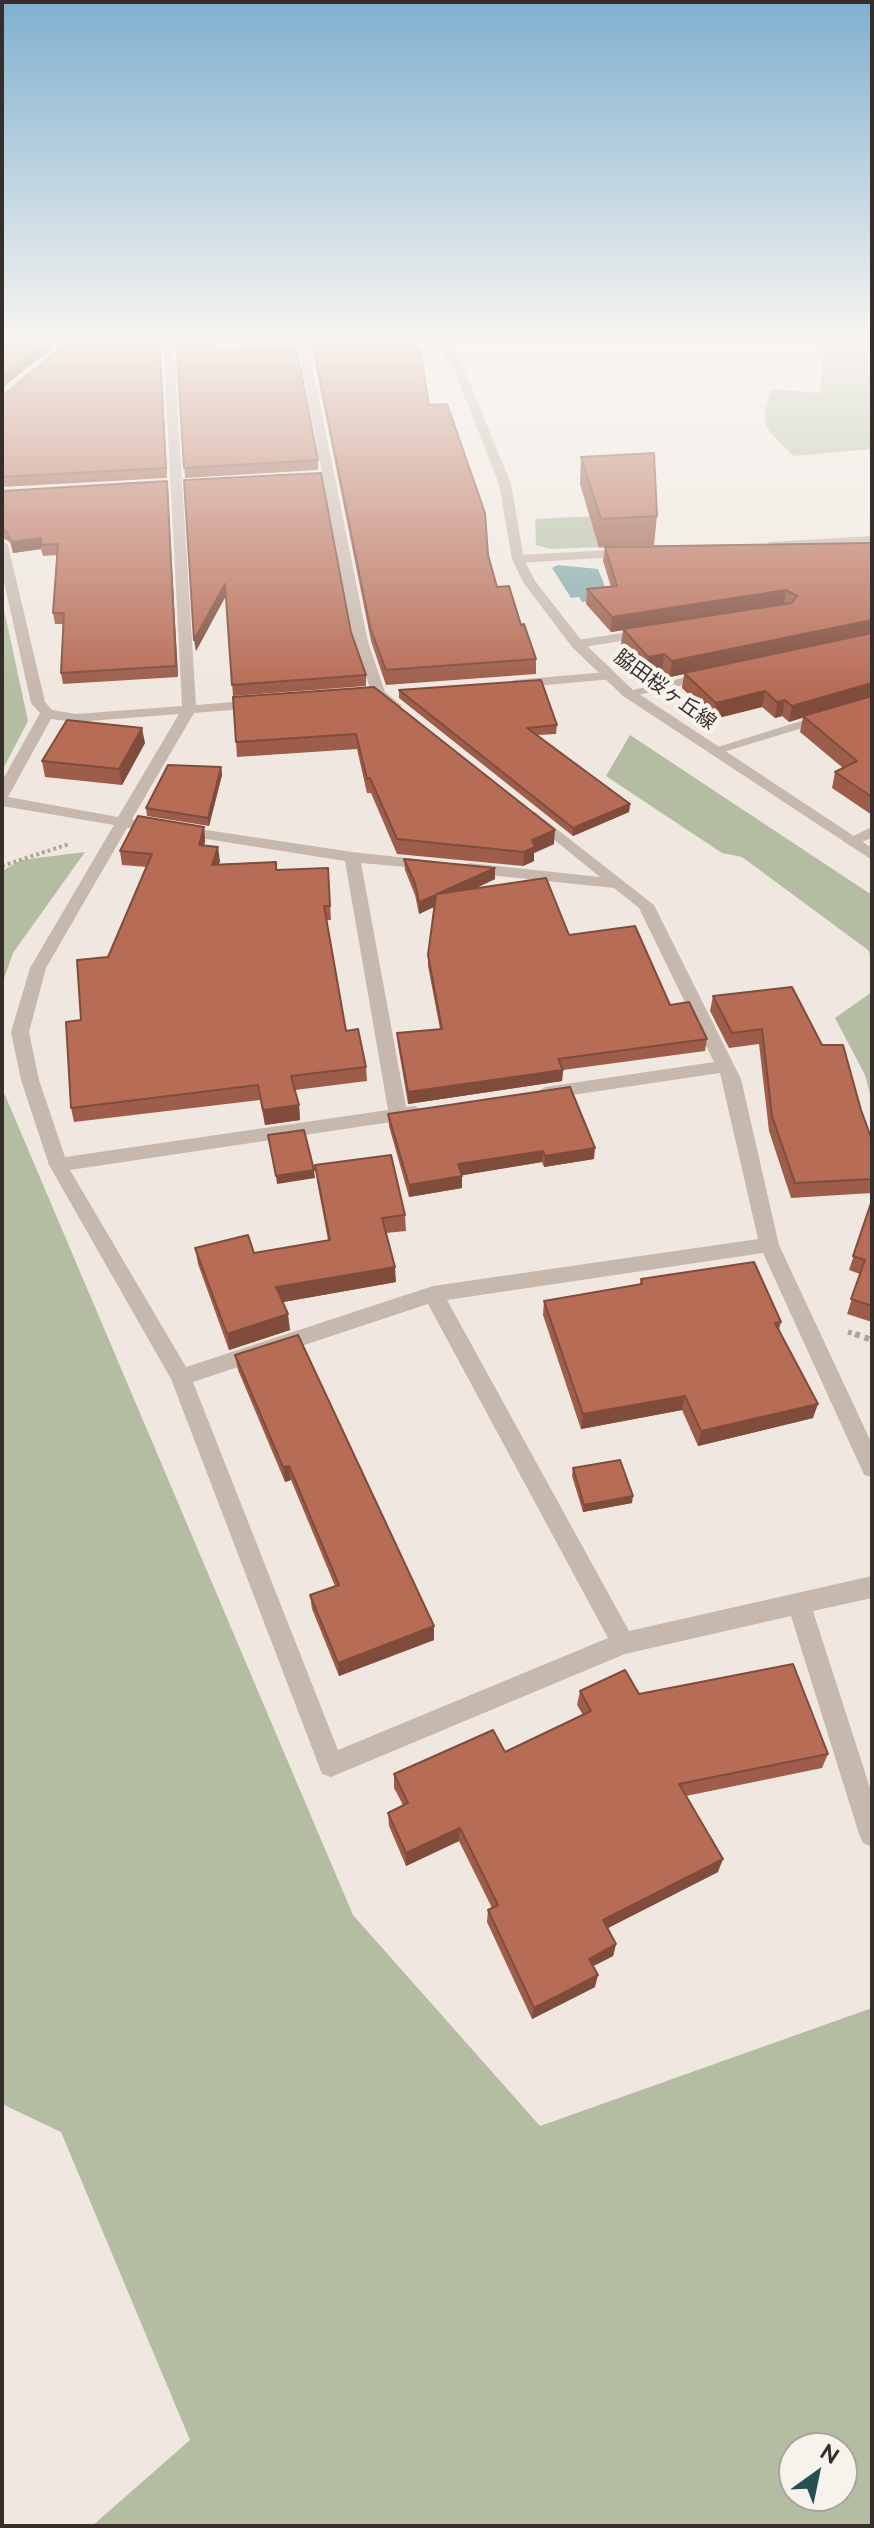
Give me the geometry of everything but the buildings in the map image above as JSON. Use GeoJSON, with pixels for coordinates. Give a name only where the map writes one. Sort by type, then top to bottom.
{"type":"FeatureCollection","features":[{"type":"Feature","properties":{"kind":"street"},"geometry":{"type":"LineString","coordinates":[[174,454],[189,709],[38,968],[20,1032],[30,1080],[58,1165],[181,1377],[331,1765],[623,1643],[872,1587]]}},
{"type":"Feature","properties":{"kind":"street"},"geometry":{"type":"LineString","coordinates":[[325,454],[371,695],[415,722]]}},
{"type":"Feature","properties":{"kind":"street","name":"脇田桜ヶ丘線"},"geometry":{"type":"LineString","coordinates":[[493,454],[505,484],[518,559],[529,582],[577,644],[607,676],[872,855]]}},
{"type":"Feature","properties":{"kind":"street"},"geometry":{"type":"LineString","coordinates":[[315,476],[330,476]]}},
{"type":"Feature","properties":{"kind":"street"},"geometry":{"type":"LineString","coordinates":[[761,546],[872,540]]}},
{"type":"Feature","properties":{"kind":"street"},"geometry":{"type":"LineString","coordinates":[[2,545],[38,703],[47,713],[76,718],[268,703]]}},
{"type":"Feature","properties":{"kind":"street"},"geometry":{"type":"LineString","coordinates":[[518,559],[651,552]]}},
{"type":"Feature","properties":{"kind":"street"},"geometry":{"type":"LineString","coordinates":[[577,644],[661,631]]}},
{"type":"Feature","properties":{"kind":"street"},"geometry":{"type":"LineString","coordinates":[[628,693],[722,672]]}},
{"type":"Feature","properties":{"kind":"street"},"geometry":{"type":"LineString","coordinates":[[497,685],[607,676]]}},
{"type":"Feature","properties":{"kind":"street"},"geometry":{"type":"LineString","coordinates":[[371,695],[408,692]]}},
{"type":"Feature","properties":{"kind":"street"},"geometry":{"type":"LineString","coordinates":[[715,750],[872,703]]}},
{"type":"Feature","properties":{"kind":"street"},"geometry":{"type":"LineString","coordinates":[[47,713],[2,798],[121,825],[161,828],[352,857],[618,883]]}},
{"type":"Feature","properties":{"kind":"street"},"geometry":{"type":"LineString","coordinates":[[522,807],[646,905],[732,1079],[769,1245],[872,1468]]}},
{"type":"Feature","properties":{"kind":"street"},"geometry":{"type":"LineString","coordinates":[[851,841],[872,832]]}},
{"type":"Feature","properties":{"kind":"street"},"geometry":{"type":"LineString","coordinates":[[352,857],[398,1115]]}},
{"type":"Feature","properties":{"kind":"street"},"geometry":{"type":"LineString","coordinates":[[523,1096],[726,1066]]}},
{"type":"Feature","properties":{"kind":"street"},"geometry":{"type":"LineString","coordinates":[[58,1165],[429,1110]]}},
{"type":"Feature","properties":{"kind":"street"},"geometry":{"type":"LineString","coordinates":[[181,1377],[433,1294],[769,1245]]}},
{"type":"Feature","properties":{"kind":"street"},"geometry":{"type":"LineString","coordinates":[[433,1294],[623,1643]]}},
{"type":"Feature","properties":{"kind":"street"},"geometry":{"type":"LineString","coordinates":[[799,1604],[872,1834]]}},
{"type":"Feature","properties":{"kind":"path"},"geometry":{"type":"LineString","coordinates":[[2,866],[121,825]]}},
{"type":"Feature","properties":{"kind":"green space"},"geometry":{"type":"Polygon","coordinates":[[[616,515],[624,546],[550,549],[536,545],[535,519],[616,515]]]}},
{"type":"Feature","properties":{"kind":"green space"},"geometry":{"type":"Polygon","coordinates":[[[2,600],[28,721],[2,771],[2,600]]]}},
{"type":"Feature","properties":{"kind":"green space"},"geometry":{"type":"Polygon","coordinates":[[[630,735],[872,895],[872,958],[868,950],[742,857],[722,853],[606,776],[630,735]]]}},
{"type":"Feature","properties":{"kind":"green space"},"geometry":{"type":"Polygon","coordinates":[[[85,852],[13,953],[2,984],[2,871],[21,860],[85,852]]]}},
{"type":"Feature","properties":{"kind":"green space"},"geometry":{"type":"Polygon","coordinates":[[[872,992],[872,1101],[865,1075],[835,1018],[872,992]]]}},
{"type":"Feature","properties":{"kind":"green space"},"geometry":{"type":"Polygon","coordinates":[[[2,1088],[353,1915],[540,2126],[872,2008],[872,2526],[92,2526],[190,2440],[61,2132],[2,2104],[2,1088]]]}},
{"type":"Feature","properties":{"kind":"water"},"geometry":{"type":"Polygon","coordinates":[[[558,565],[598,569],[610,599],[582,602],[579,597],[571,598],[552,568],[558,565]]]}}]}
